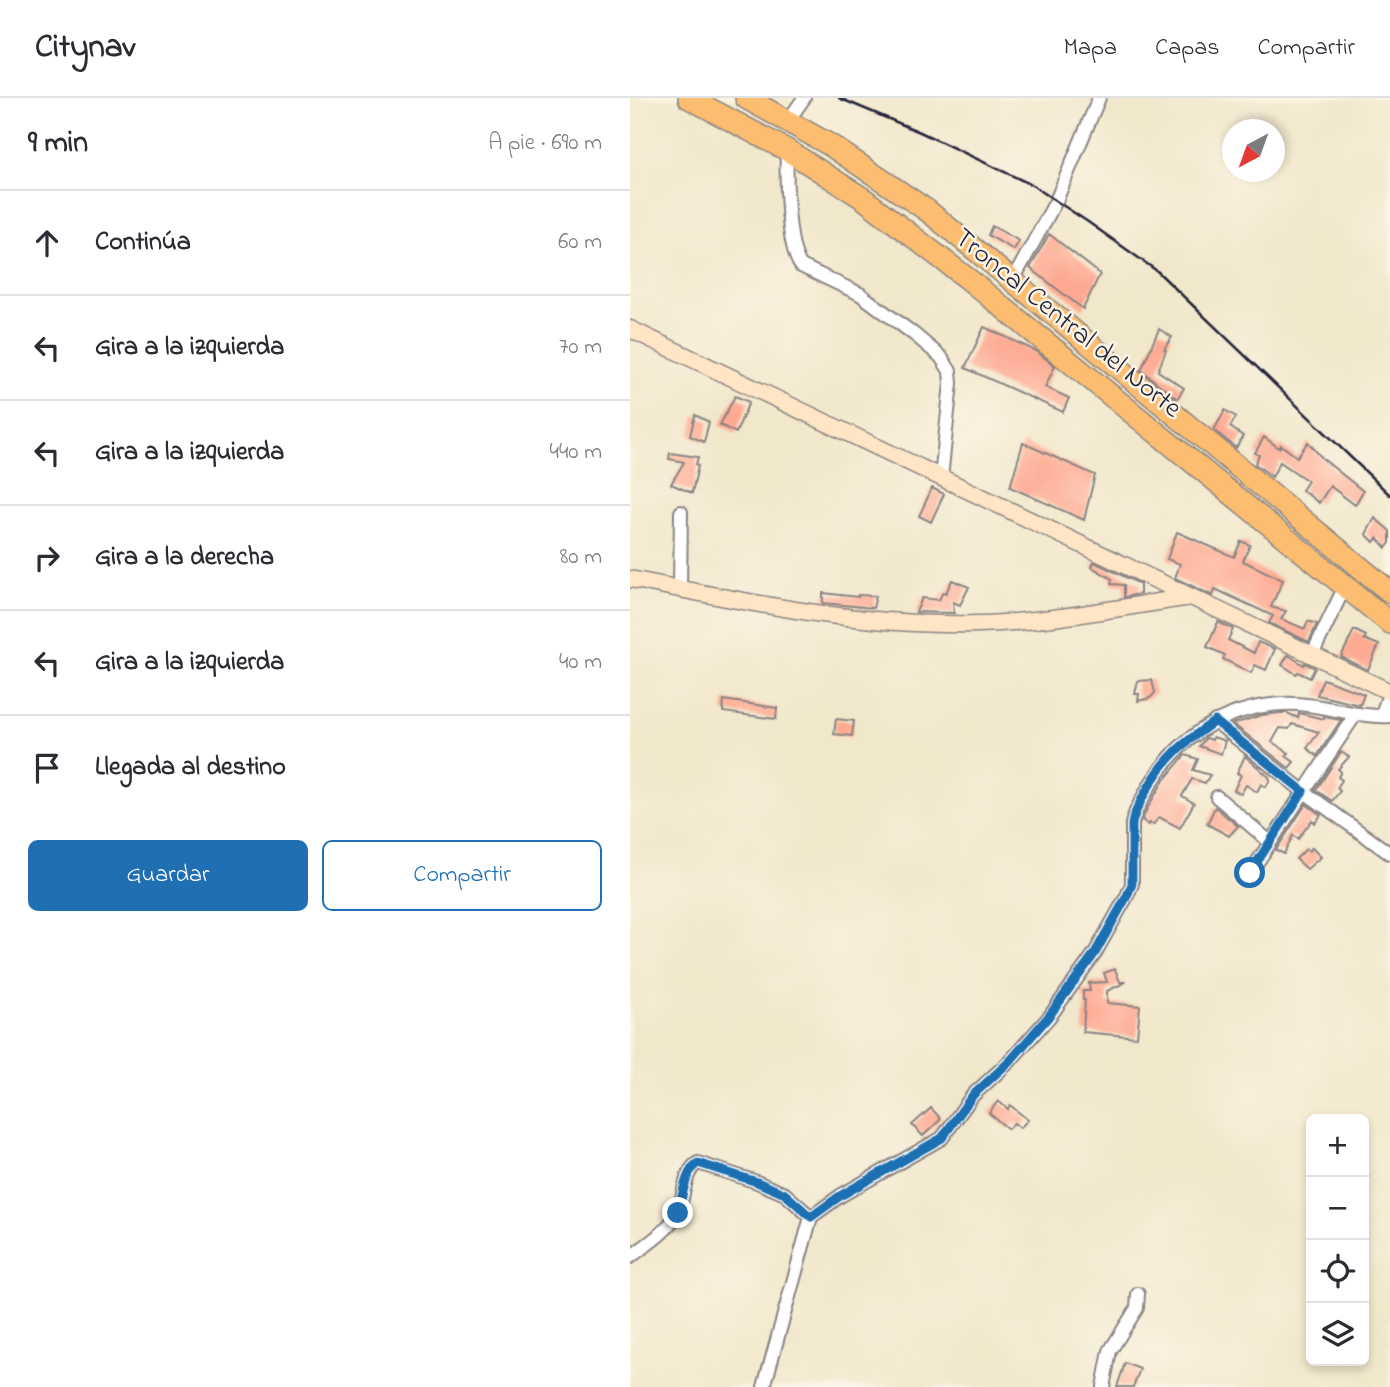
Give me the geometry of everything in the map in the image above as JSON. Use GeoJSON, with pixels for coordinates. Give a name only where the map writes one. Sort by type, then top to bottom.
{"type":"FeatureCollection","features":[{"type":"Feature","properties":{"kind":"highway","name":"Troncal Central del Norte"},"geometry":{"type":"LineString","coordinates":[[689,98],[787,150],[864,199],[968,279],[1390,623]]}},
{"type":"Feature","properties":{"kind":"highway","name":"Troncal Central del Norte"},"geometry":{"type":"LineString","coordinates":[[746,98],[859,164],[928,211],[1390,592]]}},
{"type":"Feature","properties":{"kind":"street"},"geometry":{"type":"LineString","coordinates":[[788,121],[804,98]]}},
{"type":"Feature","properties":{"kind":"street"},"geometry":{"type":"LineString","coordinates":[[1013,280],[1056,201],[1099,98]]}},
{"type":"Feature","properties":{"kind":"street"},"geometry":{"type":"LineString","coordinates":[[787,150],[791,236],[801,266],[874,303],[941,357],[950,371],[941,478]]}},
{"type":"Feature","properties":{"kind":"street"},"geometry":{"type":"LineString","coordinates":[[630,329],[1390,692],[1386,716],[1355,715],[1312,706],[1284,704],[1255,708],[1215,721],[1170,755],[1155,774],[1132,820],[1132,884],[1127,896],[1095,953],[1049,1016],[1010,1061],[973,1095],[942,1138],[840,1196],[811,1217],[764,1387]]}},
{"type":"Feature","properties":{"kind":"street"},"geometry":{"type":"LineString","coordinates":[[680,589],[681,512]]}},
{"type":"Feature","properties":{"kind":"street"},"geometry":{"type":"LineString","coordinates":[[630,579],[719,598],[860,619],[942,623],[979,624],[1039,620],[1191,597]]}},
{"type":"Feature","properties":{"kind":"street"},"geometry":{"type":"LineString","coordinates":[[1312,654],[1345,586]]}},
{"type":"Feature","properties":{"kind":"street"},"geometry":{"type":"LineString","coordinates":[[1250,873],[1355,715]]}},
{"type":"Feature","properties":{"kind":"street"},"geometry":{"type":"LineString","coordinates":[[1215,721],[1303,791],[1390,853]]}},
{"type":"Feature","properties":{"kind":"street"},"geometry":{"type":"LineString","coordinates":[[1217,797],[1270,842]]}},
{"type":"Feature","properties":{"kind":"street"},"geometry":{"type":"LineString","coordinates":[[630,1257],[655,1238],[678,1213],[692,1166],[698,1163],[785,1194],[811,1217]]}},
{"type":"Feature","properties":{"kind":"street"},"geometry":{"type":"LineString","coordinates":[[1103,1387],[1110,1351],[1137,1308],[1138,1294]]}},
{"type":"Feature","properties":{"kind":"building"},"geometry":{"type":"Polygon","coordinates":[[[992,226],[1019,241],[1014,250],[988,235],[992,226]]]}},
{"type":"Feature","properties":{"kind":"building"},"geometry":{"type":"Polygon","coordinates":[[[1049,234],[1100,274],[1083,309],[1030,268],[1049,234]]]}},
{"type":"Feature","properties":{"kind":"building"},"geometry":{"type":"Polygon","coordinates":[[[984,327],[1036,351],[1055,366],[1045,387],[1069,398],[1063,412],[965,368],[984,327]]]}},
{"type":"Feature","properties":{"kind":"building"},"geometry":{"type":"Polygon","coordinates":[[[1159,329],[1172,337],[1164,349],[1166,350],[1158,371],[1184,388],[1177,399],[1141,370],[1159,329]]]}},
{"type":"Feature","properties":{"kind":"building"},"geometry":{"type":"Polygon","coordinates":[[[735,396],[749,402],[736,433],[720,425],[735,396]]]}},
{"type":"Feature","properties":{"kind":"building"},"geometry":{"type":"Polygon","coordinates":[[[1225,410],[1236,417],[1230,427],[1243,436],[1236,448],[1214,430],[1225,410]]]}},
{"type":"Feature","properties":{"kind":"building"},"geometry":{"type":"Polygon","coordinates":[[[695,415],[709,422],[704,442],[690,436],[695,415]]]}},
{"type":"Feature","properties":{"kind":"building"},"geometry":{"type":"Polygon","coordinates":[[[1264,437],[1297,457],[1308,442],[1323,459],[1363,491],[1355,505],[1330,486],[1319,503],[1302,490],[1308,481],[1280,462],[1272,477],[1255,464],[1259,455],[1255,453],[1264,437]]]}},
{"type":"Feature","properties":{"kind":"building"},"geometry":{"type":"Polygon","coordinates":[[[1023,443],[1095,475],[1084,520],[1010,487],[1023,443]]]}},
{"type":"Feature","properties":{"kind":"building"},"geometry":{"type":"Polygon","coordinates":[[[670,453],[698,457],[692,493],[671,484],[684,462],[669,459],[670,453]]]}},
{"type":"Feature","properties":{"kind":"building"},"geometry":{"type":"Polygon","coordinates":[[[932,488],[944,494],[931,522],[919,516],[932,488]]]}},
{"type":"Feature","properties":{"kind":"building"},"geometry":{"type":"Polygon","coordinates":[[[1375,518],[1390,531],[1390,543],[1386,548],[1377,538],[1374,542],[1366,534],[1375,518]]]}},
{"type":"Feature","properties":{"kind":"building"},"geometry":{"type":"Polygon","coordinates":[[[1177,532],[1234,557],[1241,541],[1250,545],[1243,561],[1283,580],[1271,607],[1286,611],[1281,619],[1305,629],[1308,621],[1317,624],[1309,642],[1269,623],[1273,616],[1215,589],[1213,596],[1175,578],[1180,564],[1167,559],[1177,532]]]}},
{"type":"Feature","properties":{"kind":"building"},"geometry":{"type":"Polygon","coordinates":[[[1094,562],[1140,584],[1140,594],[1124,597],[1124,585],[1111,584],[1112,579],[1092,567],[1094,562]]]}},
{"type":"Feature","properties":{"kind":"building"},"geometry":{"type":"Polygon","coordinates":[[[952,580],[969,587],[960,605],[953,602],[954,613],[916,612],[922,598],[939,600],[952,580]]]}},
{"type":"Feature","properties":{"kind":"building"},"geometry":{"type":"Polygon","coordinates":[[[823,593],[876,596],[873,608],[823,603],[823,593]]]}},
{"type":"Feature","properties":{"kind":"building"},"geometry":{"type":"Polygon","coordinates":[[[1218,622],[1233,629],[1228,640],[1254,653],[1258,642],[1275,649],[1266,670],[1255,665],[1251,673],[1223,659],[1225,655],[1207,647],[1218,622]]]}},
{"type":"Feature","properties":{"kind":"building"},"geometry":{"type":"Polygon","coordinates":[[[1354,630],[1366,636],[1364,639],[1379,645],[1368,670],[1341,657],[1354,630]]]}},
{"type":"Feature","properties":{"kind":"building"},"geometry":{"type":"Polygon","coordinates":[[[1288,655],[1315,668],[1310,678],[1298,672],[1296,674],[1282,665],[1288,655]]]}},
{"type":"Feature","properties":{"kind":"building"},"geometry":{"type":"Polygon","coordinates":[[[1323,679],[1364,694],[1360,705],[1317,695],[1323,679]]]}},
{"type":"Feature","properties":{"kind":"building"},"geometry":{"type":"Polygon","coordinates":[[[1152,680],[1155,693],[1150,698],[1138,701],[1139,694],[1135,694],[1138,681],[1152,680]]]}},
{"type":"Feature","properties":{"kind":"building"},"geometry":{"type":"Polygon","coordinates":[[[724,700],[777,708],[776,719],[723,712],[724,700]]]}},
{"type":"Feature","properties":{"kind":"building"},"geometry":{"type":"Polygon","coordinates":[[[1280,713],[1298,718],[1299,713],[1341,720],[1317,756],[1307,748],[1319,732],[1292,724],[1289,729],[1280,728],[1272,742],[1289,753],[1286,756],[1294,762],[1289,768],[1233,724],[1262,715],[1280,713]]]}},
{"type":"Feature","properties":{"kind":"building"},"geometry":{"type":"Polygon","coordinates":[[[836,719],[854,721],[852,736],[834,734],[836,719]]]}},
{"type":"Feature","properties":{"kind":"building"},"geometry":{"type":"Polygon","coordinates":[[[1213,737],[1225,741],[1221,754],[1199,746],[1206,738],[1212,740],[1213,737]]]}},
{"type":"Feature","properties":{"kind":"building"},"geometry":{"type":"Polygon","coordinates":[[[1341,752],[1349,757],[1338,769],[1341,772],[1338,777],[1342,780],[1337,788],[1340,791],[1332,801],[1316,790],[1341,752]]]}},
{"type":"Feature","properties":{"kind":"building"},"geometry":{"type":"Polygon","coordinates":[[[1185,755],[1198,759],[1193,770],[1210,775],[1205,783],[1192,779],[1182,796],[1194,803],[1180,828],[1159,817],[1154,824],[1149,825],[1142,820],[1147,809],[1164,780],[1185,755]]]}},
{"type":"Feature","properties":{"kind":"building"},"geometry":{"type":"Polygon","coordinates":[[[1245,756],[1270,780],[1266,787],[1261,784],[1257,792],[1246,785],[1241,794],[1234,790],[1241,775],[1237,773],[1245,756]]]}},
{"type":"Feature","properties":{"kind":"building"},"geometry":{"type":"Polygon","coordinates":[[[1306,804],[1321,815],[1315,823],[1312,820],[1298,839],[1293,835],[1284,854],[1276,850],[1306,804]]]}},
{"type":"Feature","properties":{"kind":"building"},"geometry":{"type":"Polygon","coordinates":[[[1215,807],[1238,826],[1229,836],[1207,824],[1215,807]]]}},
{"type":"Feature","properties":{"kind":"building"},"geometry":{"type":"Polygon","coordinates":[[[1312,848],[1321,857],[1307,869],[1296,859],[1306,849],[1309,851],[1312,848]]]}},
{"type":"Feature","properties":{"kind":"building"},"geometry":{"type":"Polygon","coordinates":[[[1115,969],[1120,982],[1126,982],[1107,991],[1107,1003],[1140,1006],[1137,1037],[1083,1032],[1083,991],[1090,991],[1089,983],[1107,982],[1104,973],[1115,969]]]}},
{"type":"Feature","properties":{"kind":"building"},"geometry":{"type":"Polygon","coordinates":[[[998,1101],[1008,1109],[1010,1105],[1028,1120],[1020,1128],[1014,1123],[1008,1129],[989,1113],[998,1101]]]}},
{"type":"Feature","properties":{"kind":"building"},"geometry":{"type":"Polygon","coordinates":[[[931,1108],[941,1119],[923,1136],[912,1125],[931,1108]]]}},
{"type":"Feature","properties":{"kind":"building"},"geometry":{"type":"Polygon","coordinates":[[[1125,1363],[1140,1369],[1133,1387],[1117,1387],[1125,1363]]]}},
{"type":"Feature","properties":{"kind":"railway"},"geometry":{"type":"LineString","coordinates":[[839,98],[920,132],[1032,185],[1157,271],[1390,495]]}},
{"type":"Feature","properties":{"kind":"route"},"geometry":{"type":"LineString","coordinates":[[678,1213],[694,1164],[718,1168],[785,1194],[811,1217],[873,1176],[942,1138],[973,1095],[1010,1061],[1049,1016],[1095,953],[1132,884],[1134,814],[1155,774],[1170,755],[1215,721],[1303,791],[1250,873]]}}]}
